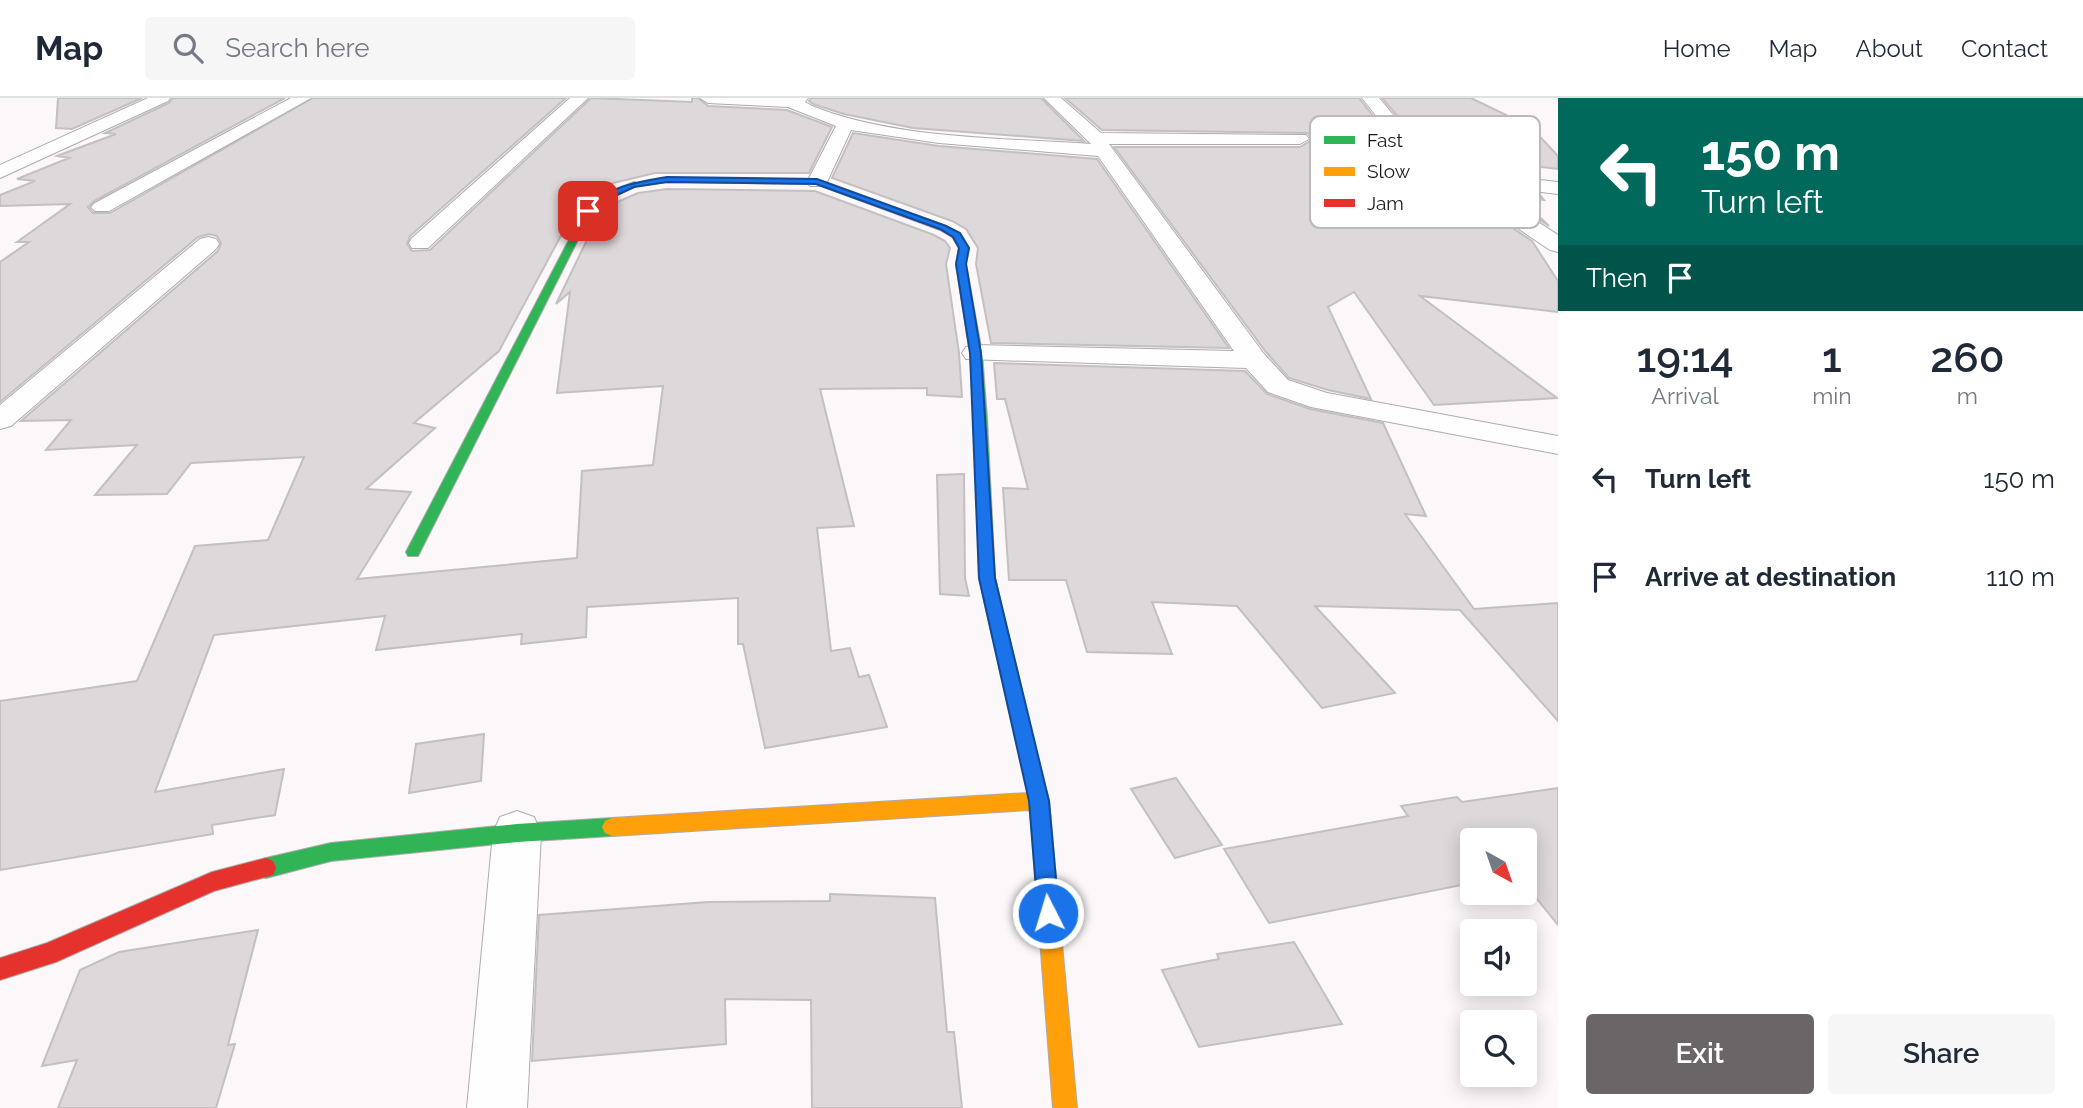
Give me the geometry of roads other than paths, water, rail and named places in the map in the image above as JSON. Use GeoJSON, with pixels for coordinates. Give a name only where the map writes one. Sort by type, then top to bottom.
{"type":"FeatureCollection","features":[{"type":"Feature","properties":{"kind":"street"},"geometry":{"type":"LineString","coordinates":[[0,172],[162,98]]}},
{"type":"Feature","properties":{"kind":"street"},"geometry":{"type":"LineString","coordinates":[[102,207],[303,98]]}},
{"type":"Feature","properties":{"kind":"street"},"geometry":{"type":"LineString","coordinates":[[420,243],[580,98]]}},
{"type":"Feature","properties":{"kind":"street"},"geometry":{"type":"LineString","coordinates":[[708,98],[796,100],[807,111],[845,125],[956,140],[1101,145],[1300,139]]}},
{"type":"Feature","properties":{"kind":"street"},"geometry":{"type":"LineString","coordinates":[[1052,98],[1101,145],[1254,360],[1278,386],[1321,401],[1553,452]]}},
{"type":"Feature","properties":{"kind":"street"},"geometry":{"type":"LineString","coordinates":[[1370,98],[1385,116]]}},
{"type":"Feature","properties":{"kind":"street"},"geometry":{"type":"LineString","coordinates":[[817,181],[845,125]]}},
{"type":"Feature","properties":{"kind":"street"},"geometry":{"type":"LineString","coordinates":[[412,552],[588,211],[599,200],[632,185],[667,180],[817,181],[956,235],[964,248],[961,264],[975,353],[987,578],[1039,801],[1065,1108]]}},
{"type":"Feature","properties":{"kind":"street"},"geometry":{"type":"LineString","coordinates":[[1540,185],[1558,187]]}},
{"type":"Feature","properties":{"kind":"street"},"geometry":{"type":"LineString","coordinates":[[1532,228],[1558,245]]}},
{"type":"Feature","properties":{"kind":"street"},"geometry":{"type":"LineString","coordinates":[[0,420],[208,244]]}},
{"type":"Feature","properties":{"kind":"street"},"geometry":{"type":"LineString","coordinates":[[975,353],[1254,360]]}},
{"type":"Feature","properties":{"kind":"street"},"geometry":{"type":"LineString","coordinates":[[0,969],[48,954],[212,882],[331,852],[517,833],[1039,801]]}},
{"type":"Feature","properties":{"kind":"street"},"geometry":{"type":"LineString","coordinates":[[497,1108],[517,833]]}}]}
